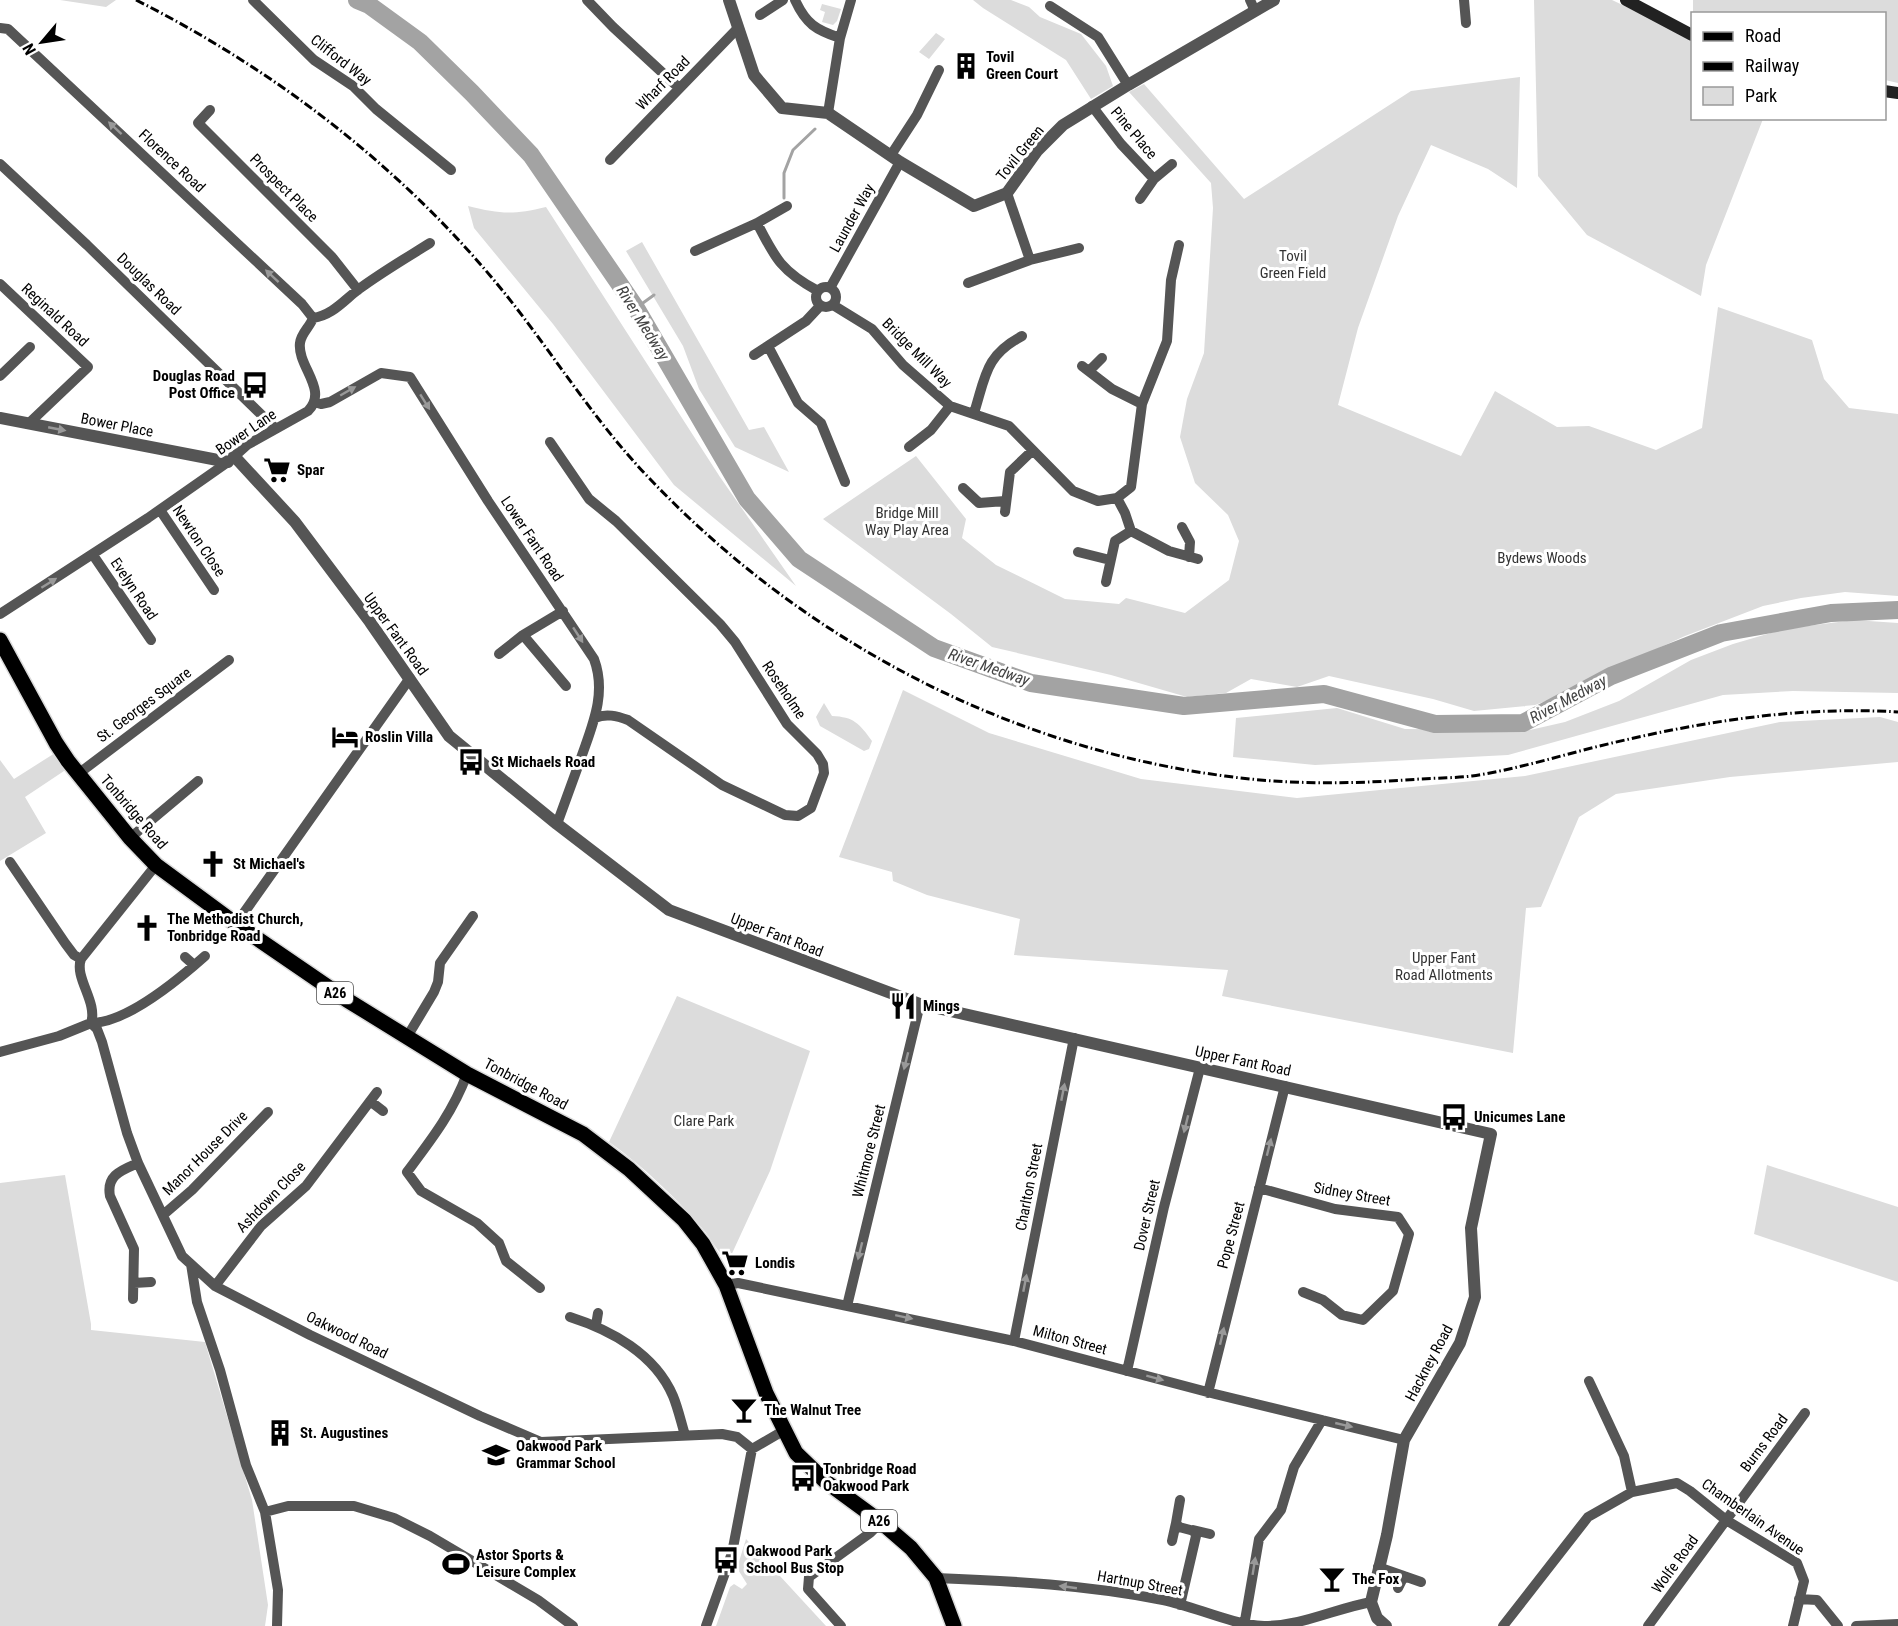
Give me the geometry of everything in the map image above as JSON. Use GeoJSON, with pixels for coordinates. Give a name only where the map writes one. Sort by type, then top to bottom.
{"type":"FeatureCollection","features":[{"type":"Feature","properties":{"kind":"main road"},"geometry":{"type":"LineString","coordinates":[[1626,0],[1691,35]]}},
{"type":"Feature","properties":{"kind":"main road","name":"Tonbridge Road"},"geometry":{"type":"LineString","coordinates":[[0,640],[56,743],[130,838],[156,865],[236,924],[347,1000],[467,1074],[583,1134],[629,1169],[684,1220],[704,1244],[726,1285],[766,1393],[796,1453],[825,1481],[881,1522],[911,1548],[936,1578],[954,1626]]}},
{"type":"Feature","properties":{"kind":"street","name":"Clifford Way"},"geometry":{"type":"LineString","coordinates":[[253,0],[314,60],[353,86],[451,170]]}},
{"type":"Feature","properties":{"kind":"street"},"geometry":{"type":"LineString","coordinates":[[587,0],[679,88]]}},
{"type":"Feature","properties":{"kind":"street"},"geometry":{"type":"LineString","coordinates":[[760,15],[783,0]]}},
{"type":"Feature","properties":{"kind":"street"},"geometry":{"type":"LineString","coordinates":[[795,0],[800,12],[817,30],[840,38]]}},
{"type":"Feature","properties":{"kind":"street"},"geometry":{"type":"LineString","coordinates":[[828,113],[840,38],[851,0]]}},
{"type":"Feature","properties":{"kind":"street","name":"Tovil Green"},"geometry":{"type":"LineString","coordinates":[[896,158],[974,206],[1007,193],[1037,151],[1063,125],[1253,5],[1274,0]]}},
{"type":"Feature","properties":{"kind":"street"},"geometry":{"type":"LineString","coordinates":[[1464,0],[1466,23]]}},
{"type":"Feature","properties":{"kind":"street"},"geometry":{"type":"LineString","coordinates":[[732,2],[754,75],[782,108],[828,113],[896,158]]}},
{"type":"Feature","properties":{"kind":"street"},"geometry":{"type":"LineString","coordinates":[[1050,6],[1098,37],[1128,85]]}},
{"type":"Feature","properties":{"kind":"street","name":"Florence Road"},"geometry":{"type":"LineString","coordinates":[[4,28],[302,304],[313,318]]}},
{"type":"Feature","properties":{"kind":"street","name":"Wharf Road"},"geometry":{"type":"LineString","coordinates":[[610,160],[738,28]]}},
{"type":"Feature","properties":{"kind":"street","name":"Launder Way"},"geometry":{"type":"LineString","coordinates":[[830,288],[939,70]]}},
{"type":"Feature","properties":{"kind":"street","name":"Pine Place"},"geometry":{"type":"LineString","coordinates":[[1092,106],[1121,144],[1154,179]]}},
{"type":"Feature","properties":{"kind":"street","name":"Prospect Place"},"geometry":{"type":"LineString","coordinates":[[210,110],[198,123],[332,257],[358,290]]}},
{"type":"Feature","properties":{"kind":"street","name":"Douglas Road"},"geometry":{"type":"LineString","coordinates":[[0,164],[87,245],[275,428]]}},
{"type":"Feature","properties":{"kind":"street","name":"Pine Place"},"geometry":{"type":"LineString","coordinates":[[1140,199],[1154,179],[1172,164]]}},
{"type":"Feature","properties":{"kind":"street"},"geometry":{"type":"LineString","coordinates":[[1007,193],[1030,260]]}},
{"type":"Feature","properties":{"kind":"street"},"geometry":{"type":"LineString","coordinates":[[695,251],[757,223],[787,206]]}},
{"type":"Feature","properties":{"kind":"street"},"geometry":{"type":"LineString","coordinates":[[757,223],[776,259],[797,280],[818,291]]}},
{"type":"Feature","properties":{"kind":"street"},"geometry":{"type":"LineString","coordinates":[[314,402],[315,392],[300,354],[300,341],[313,318],[336,309],[358,290],[430,243]]}},
{"type":"Feature","properties":{"kind":"street"},"geometry":{"type":"LineString","coordinates":[[1179,245],[1171,280],[1167,341],[1142,404],[1131,487],[1117,498],[1131,531],[1169,551],[1194,558],[1190,542],[1182,527]]}},
{"type":"Feature","properties":{"kind":"street"},"geometry":{"type":"LineString","coordinates":[[968,283],[1030,260],[1079,249]]}},
{"type":"Feature","properties":{"kind":"street","name":"Reginald Road"},"geometry":{"type":"LineString","coordinates":[[0,284],[88,367],[28,423]]}},
{"type":"Feature","properties":{"kind":"street"},"geometry":{"type":"LineString","coordinates":[[823,287],[830,288],[836,295],[833,305],[827,308],[820,306],[816,300],[818,291],[823,287]]}},
{"type":"Feature","properties":{"kind":"street","name":"Bridge Mill Way"},"geometry":{"type":"LineString","coordinates":[[833,305],[872,328],[903,365],[950,406],[1009,426],[1073,491],[1098,501],[1117,498]]}},
{"type":"Feature","properties":{"kind":"street"},"geometry":{"type":"LineString","coordinates":[[754,355],[806,321],[820,306]]}},
{"type":"Feature","properties":{"kind":"street"},"geometry":{"type":"LineString","coordinates":[[974,413],[989,363],[1004,346],[1022,336]]}},
{"type":"Feature","properties":{"kind":"street"},"geometry":{"type":"LineString","coordinates":[[768,346],[798,403],[821,423],[845,482]]}},
{"type":"Feature","properties":{"kind":"street"},"geometry":{"type":"LineString","coordinates":[[0,376],[30,347]]}},
{"type":"Feature","properties":{"kind":"street"},"geometry":{"type":"LineString","coordinates":[[1102,358],[1086,369],[1112,389],[1142,404]]}},
{"type":"Feature","properties":{"kind":"street","name":"Lower Fant Road"},"geometry":{"type":"LineString","coordinates":[[314,402],[321,404],[330,402],[381,373],[410,377],[488,501],[594,659],[597,667],[599,699],[595,718],[557,824]]}},
{"type":"Feature","properties":{"kind":"street","name":"Bower Lane"},"geometry":{"type":"LineString","coordinates":[[0,614],[160,510],[275,428],[308,411],[314,402]]}},
{"type":"Feature","properties":{"kind":"street"},"geometry":{"type":"LineString","coordinates":[[909,447],[931,430],[950,406]]}},
{"type":"Feature","properties":{"kind":"street","name":"Bower Place"},"geometry":{"type":"LineString","coordinates":[[0,418],[231,459]]}},
{"type":"Feature","properties":{"kind":"street","name":"Roseholme"},"geometry":{"type":"LineString","coordinates":[[550,442],[589,499],[616,521],[720,624],[735,642],[787,724],[817,754],[823,764],[824,773],[811,808],[798,816],[785,815],[722,785],[628,720],[613,716],[595,718]]}},
{"type":"Feature","properties":{"kind":"street"},"geometry":{"type":"LineString","coordinates":[[963,488],[980,503],[1005,506],[1010,472],[1032,451]]}},
{"type":"Feature","properties":{"kind":"street","name":"Upper Fant Road"},"geometry":{"type":"LineString","coordinates":[[231,459],[295,522],[410,678],[449,736],[557,824],[669,910],[920,1004],[1491,1134]]}},
{"type":"Feature","properties":{"kind":"street","name":"Newton Close"},"geometry":{"type":"LineString","coordinates":[[160,510],[214,590]]}},
{"type":"Feature","properties":{"kind":"street"},"geometry":{"type":"LineString","coordinates":[[1106,582],[1114,541],[1131,531]]}},
{"type":"Feature","properties":{"kind":"street"},"geometry":{"type":"LineString","coordinates":[[1078,552],[1110,560]]}},
{"type":"Feature","properties":{"kind":"street","name":"Evelyn Road"},"geometry":{"type":"LineString","coordinates":[[93,555],[151,640]]}},
{"type":"Feature","properties":{"kind":"street"},"geometry":{"type":"LineString","coordinates":[[499,654],[523,635],[563,611]]}},
{"type":"Feature","properties":{"kind":"street"},"geometry":{"type":"LineString","coordinates":[[523,635],[566,686]]}},
{"type":"Feature","properties":{"kind":"street","name":"St. Georges Square"},"geometry":{"type":"LineString","coordinates":[[78,774],[229,660]]}},
{"type":"Feature","properties":{"kind":"street"},"geometry":{"type":"LineString","coordinates":[[236,924],[410,678]]}},
{"type":"Feature","properties":{"kind":"street"},"geometry":{"type":"LineString","coordinates":[[130,838],[198,782]]}},
{"type":"Feature","properties":{"kind":"street"},"geometry":{"type":"LineString","coordinates":[[10,862],[65,943],[74,955],[81,959],[156,865]]}},
{"type":"Feature","properties":{"kind":"street"},"geometry":{"type":"LineString","coordinates":[[407,1037],[434,992],[438,982],[440,963],[473,916]]}},
{"type":"Feature","properties":{"kind":"street"},"geometry":{"type":"LineString","coordinates":[[0,1052],[59,1036],[91,1023],[102,1023],[163,992],[204,956]]}},
{"type":"Feature","properties":{"kind":"street"},"geometry":{"type":"LineString","coordinates":[[185,957],[194,965]]}},
{"type":"Feature","properties":{"kind":"street","name":"Oakwood Road"},"geometry":{"type":"LineString","coordinates":[[81,959],[79,964],[93,1015],[91,1023],[97,1029],[102,1042],[138,1163],[182,1256],[215,1286],[310,1335],[480,1416],[541,1442],[702,1434],[737,1437],[752,1449]]}},
{"type":"Feature","properties":{"kind":"street","name":"Whitmore Street"},"geometry":{"type":"LineString","coordinates":[[847,1306],[920,1004]]}},
{"type":"Feature","properties":{"kind":"street","name":"Charlton Street"},"geometry":{"type":"LineString","coordinates":[[1014,1341],[1074,1038]]}},
{"type":"Feature","properties":{"kind":"street","name":"Dover Street"},"geometry":{"type":"LineString","coordinates":[[1127,1371],[1164,1207],[1200,1068]]}},
{"type":"Feature","properties":{"kind":"street"},"geometry":{"type":"LineString","coordinates":[[467,1074],[445,1121],[407,1172],[421,1191],[477,1223],[499,1243],[506,1261],[540,1288]]}},
{"type":"Feature","properties":{"kind":"street","name":"Pope Street"},"geometry":{"type":"LineString","coordinates":[[1208,1393],[1285,1086]]}},
{"type":"Feature","properties":{"kind":"street","name":"Ashdown Close"},"geometry":{"type":"LineString","coordinates":[[215,1286],[261,1226],[306,1186],[374,1096],[383,1111]]}},
{"type":"Feature","properties":{"kind":"street","name":"Manor House Drive"},"geometry":{"type":"LineString","coordinates":[[163,1215],[192,1190],[268,1112]]}},
{"type":"Feature","properties":{"kind":"street","name":"Hackney Road"},"geometry":{"type":"LineString","coordinates":[[1371,1602],[1387,1535],[1404,1440],[1460,1343],[1474,1297],[1471,1228],[1491,1134]]}},
{"type":"Feature","properties":{"kind":"street"},"geometry":{"type":"LineString","coordinates":[[133,1299],[134,1249],[110,1196],[109,1187],[111,1180],[118,1172],[138,1163]]}},
{"type":"Feature","properties":{"kind":"street","name":"Sidney Street"},"geometry":{"type":"LineString","coordinates":[[1259,1188],[1335,1209],[1398,1217],[1409,1234],[1393,1291],[1363,1320],[1342,1315],[1323,1300],[1303,1292]]}},
{"type":"Feature","properties":{"kind":"street"},"geometry":{"type":"LineString","coordinates":[[191,1264],[197,1302],[220,1370],[246,1465],[265,1512],[278,1590],[277,1626]]}},
{"type":"Feature","properties":{"kind":"street"},"geometry":{"type":"LineString","coordinates":[[134,1283],[151,1282]]}},
{"type":"Feature","properties":{"kind":"street","name":"Milton Street"},"geometry":{"type":"LineString","coordinates":[[726,1285],[738,1283],[1014,1341],[1208,1393],[1404,1440]]}},
{"type":"Feature","properties":{"kind":"street"},"geometry":{"type":"LineString","coordinates":[[596,1325],[598,1313]]}},
{"type":"Feature","properties":{"kind":"street"},"geometry":{"type":"LineString","coordinates":[[570,1317],[596,1325],[621,1339],[658,1369],[673,1396],[685,1435]]}},
{"type":"Feature","properties":{"kind":"street"},"geometry":{"type":"LineString","coordinates":[[1589,1382],[1624,1456],[1632,1492]]}},
{"type":"Feature","properties":{"kind":"street","name":"Burns Road"},"geometry":{"type":"LineString","coordinates":[[1726,1520],[1805,1413]]}},
{"type":"Feature","properties":{"kind":"street"},"geometry":{"type":"LineString","coordinates":[[1244,1625],[1258,1539],[1281,1510],[1294,1467],[1322,1420]]}},
{"type":"Feature","properties":{"kind":"street"},"geometry":{"type":"LineString","coordinates":[[706,1626],[732,1553],[752,1449],[783,1431]]}},
{"type":"Feature","properties":{"kind":"street","name":"Chamberlain Avenue"},"geometry":{"type":"LineString","coordinates":[[1503,1626],[1588,1517],[1632,1492],[1677,1483],[1726,1520],[1797,1563],[1804,1581],[1793,1626]]}},
{"type":"Feature","properties":{"kind":"street"},"geometry":{"type":"LineString","coordinates":[[1172,1541],[1180,1500]]}},
{"type":"Feature","properties":{"kind":"street"},"geometry":{"type":"LineString","coordinates":[[265,1512],[288,1506],[354,1506],[394,1518],[430,1536],[538,1600],[573,1626]]}},
{"type":"Feature","properties":{"kind":"street","name":"Wolfe Road"},"geometry":{"type":"LineString","coordinates":[[1648,1626],[1726,1520]]}},
{"type":"Feature","properties":{"kind":"street"},"geometry":{"type":"LineString","coordinates":[[841,1626],[808,1589],[809,1577],[870,1533],[881,1522]]}},
{"type":"Feature","properties":{"kind":"street"},"geometry":{"type":"LineString","coordinates":[[1176,1522],[1179,1527],[1209,1534]]}},
{"type":"Feature","properties":{"kind":"street"},"geometry":{"type":"LineString","coordinates":[[1180,1605],[1196,1538],[1193,1530]]}},
{"type":"Feature","properties":{"kind":"street"},"geometry":{"type":"LineString","coordinates":[[1378,1567],[1421,1582]]}},
{"type":"Feature","properties":{"kind":"street"},"geometry":{"type":"LineString","coordinates":[[1398,1588],[1404,1576]]}},
{"type":"Feature","properties":{"kind":"street","name":"Hartnup Street"},"geometry":{"type":"LineString","coordinates":[[936,1578],[1040,1582],[1164,1600],[1244,1625],[1292,1625],[1371,1602]]}},
{"type":"Feature","properties":{"kind":"street"},"geometry":{"type":"LineString","coordinates":[[1799,1599],[1817,1600],[1838,1626]]}},
{"type":"Feature","properties":{"kind":"street"},"geometry":{"type":"LineString","coordinates":[[1371,1602],[1377,1618],[1386,1626]]}},
{"type":"Feature","properties":{"kind":"street"},"geometry":{"type":"LineString","coordinates":[[1856,1626],[1895,1625]]}},
{"type":"Feature","properties":{"kind":"green space"},"geometry":{"type":"Polygon","coordinates":[[[60,0],[116,0],[106,7],[60,0]]]}},
{"type":"Feature","properties":{"kind":"green space"},"geometry":{"type":"Polygon","coordinates":[[[973,0],[1011,0],[1029,7],[1040,17],[1081,34],[1106,66],[1113,86],[1091,99],[1066,60],[973,0]]]}},
{"type":"Feature","properties":{"kind":"green space"},"geometry":{"type":"Polygon","coordinates":[[[1534,0],[1612,0],[1691,38],[1691,120],[1763,120],[1706,265],[1701,296],[1587,235],[1538,176],[1534,0]]]}},
{"type":"Feature","properties":{"kind":"green space"},"geometry":{"type":"Polygon","coordinates":[[[1693,0],[1898,0],[1898,83],[1886,80],[1886,12],[1693,12],[1693,0]]]}},
{"type":"Feature","properties":{"kind":"green space"},"geometry":{"type":"Polygon","coordinates":[[[822,4],[841,9],[833,25],[822,22],[825,12],[820,10],[822,4]]]}},
{"type":"Feature","properties":{"kind":"green space"},"geometry":{"type":"Polygon","coordinates":[[[936,33],[945,39],[929,59],[919,52],[936,33]]]}},
{"type":"Feature","properties":{"kind":"green space","name":"Bydews Woods"},"geometry":{"type":"Polygon","coordinates":[[[1520,77],[1517,188],[1488,169],[1431,145],[1398,216],[1358,328],[1338,405],[1461,456],[1495,391],[1557,427],[1589,426],[1656,450],[1702,428],[1718,307],[1812,340],[1824,379],[1849,408],[1898,414],[1898,596],[1845,592],[1763,606],[1685,636],[1606,672],[1565,694],[1535,705],[1474,711],[1433,699],[1329,676],[1297,687],[1251,679],[1226,693],[1187,697],[1111,675],[992,647],[823,519],[916,456],[966,519],[962,538],[996,565],[1065,599],[1119,604],[1126,598],[1185,613],[1229,580],[1239,541],[1228,515],[1195,483],[1180,437],[1187,399],[1204,353],[1213,208],[1211,183],[1129,92],[1144,84],[1244,199],[1411,91],[1520,77]]]}},
{"type":"Feature","properties":{"kind":"green space"},"geometry":{"type":"Polygon","coordinates":[[[468,206],[507,213],[546,207],[720,477],[796,586],[674,485],[553,324],[474,228],[468,206]]]}},
{"type":"Feature","properties":{"kind":"green space"},"geometry":{"type":"Polygon","coordinates":[[[642,242],[749,430],[764,427],[789,472],[735,447],[699,389],[683,346],[626,251],[642,242]]]}},
{"type":"Feature","properties":{"kind":"green space"},"geometry":{"type":"Polygon","coordinates":[[[1854,620],[1898,623],[1898,693],[1793,691],[1723,695],[1508,755],[1315,765],[1233,757],[1236,718],[1337,708],[1405,729],[1530,730],[1565,722],[1619,701],[1691,660],[1733,644],[1784,629],[1854,620]]]}},
{"type":"Feature","properties":{"kind":"green space","name":"Upper Fant Road Allotments"},"geometry":{"type":"Polygon","coordinates":[[[903,690],[989,733],[1141,779],[1297,798],[1525,776],[1780,722],[1880,717],[1898,722],[1898,762],[1730,777],[1616,794],[1579,817],[1541,907],[1526,908],[1513,1053],[1222,996],[1228,970],[1014,955],[1020,919],[927,895],[893,881],[892,872],[839,857],[903,690]]]}},
{"type":"Feature","properties":{"kind":"green space"},"geometry":{"type":"Polygon","coordinates":[[[824,703],[832,716],[846,718],[859,725],[872,741],[869,749],[864,751],[820,726],[816,717],[824,703]]]}},
{"type":"Feature","properties":{"kind":"green space"},"geometry":{"type":"Polygon","coordinates":[[[55,753],[67,769],[25,797],[46,833],[0,861],[0,760],[14,779],[55,753]]]}},
{"type":"Feature","properties":{"kind":"green space","name":"Clare Park"},"geometry":{"type":"Polygon","coordinates":[[[677,996],[810,1051],[770,1171],[729,1260],[670,1193],[609,1142],[677,996]]]}},
{"type":"Feature","properties":{"kind":"green space"},"geometry":{"type":"Polygon","coordinates":[[[1767,1165],[1898,1207],[1898,1282],[1754,1234],[1767,1165]]]}},
{"type":"Feature","properties":{"kind":"green space"},"geometry":{"type":"Polygon","coordinates":[[[65,1175],[91,1330],[205,1342],[252,1500],[268,1605],[265,1626],[0,1626],[0,1183],[65,1175]]]}},
{"type":"Feature","properties":{"kind":"green space"},"geometry":{"type":"Polygon","coordinates":[[[746,1539],[826,1626],[716,1626],[730,1587],[734,1584],[742,1589],[747,1584],[737,1568],[746,1539]]]}},
{"type":"Feature","properties":{"kind":"waterway","name":"River Medway"},"geometry":{"type":"LineString","coordinates":[[357,0],[369,5],[420,42],[531,155],[636,308],[747,499],[799,559],[934,648],[1031,683],[1184,706],[1324,694],[1435,724],[1523,723],[1611,676],[1721,633],[1831,613],[1898,610]]}},
{"type":"Feature","properties":{"kind":"waterway"},"geometry":{"type":"LineString","coordinates":[[784,198],[784,173],[793,150],[815,129]]}},
{"type":"Feature","properties":{"kind":"waterway"},"geometry":{"type":"LineString","coordinates":[[636,308],[654,295]]}},
{"type":"Feature","properties":{"kind":"railway"},"geometry":{"type":"LineString","coordinates":[[136,0],[187,27],[285,89],[376,160],[419,200],[460,241],[498,285],[629,456],[709,537],[773,589],[841,636],[912,677],[986,711],[1064,740],[1143,761],[1249,779],[1322,783],[1472,776],[1647,735],[1754,717],[1826,711],[1898,712]]}},
{"type":"Feature","properties":{"kind":"place","name":"Tovil Green Court"},"geometry":{"type":"Point","coordinates":[966,66]}},
{"type":"Feature","properties":{"kind":"place","name":"Douglas Road Post Office"},"geometry":{"type":"Point","coordinates":[255,385]}},
{"type":"Feature","properties":{"kind":"place","name":"Spar"},"geometry":{"type":"Point","coordinates":[277,470]}},
{"type":"Feature","properties":{"kind":"place","name":"Roslin Villa"},"geometry":{"type":"Point","coordinates":[345,737]}},
{"type":"Feature","properties":{"kind":"place","name":"St Michaels Road"},"geometry":{"type":"Point","coordinates":[471,762]}},
{"type":"Feature","properties":{"kind":"place","name":"St Michael's"},"geometry":{"type":"Point","coordinates":[213,864]}},
{"type":"Feature","properties":{"kind":"place","name":"The Methodist Church, Tonbridge Road"},"geometry":{"type":"Point","coordinates":[147,928]}},
{"type":"Feature","properties":{"kind":"place","name":"Mings"},"geometry":{"type":"Point","coordinates":[903,1006]}},
{"type":"Feature","properties":{"kind":"place","name":"Unicumes Lane"},"geometry":{"type":"Point","coordinates":[1454,1117]}},
{"type":"Feature","properties":{"kind":"place","name":"Londis"},"geometry":{"type":"Point","coordinates":[735,1263]}},
{"type":"Feature","properties":{"kind":"place","name":"The Walnut Tree"},"geometry":{"type":"Point","coordinates":[744,1410]}},
{"type":"Feature","properties":{"kind":"place","name":"St. Augustines"},"geometry":{"type":"Point","coordinates":[280,1433]}},
{"type":"Feature","properties":{"kind":"place","name":"Oakwood Park Grammar School"},"geometry":{"type":"Point","coordinates":[496,1455]}},
{"type":"Feature","properties":{"kind":"place","name":"Tonbridge Road Oakwood Park"},"geometry":{"type":"Point","coordinates":[803,1478]}},
{"type":"Feature","properties":{"kind":"place","name":"Oakwood Park School Bus Stop"},"geometry":{"type":"Point","coordinates":[726,1560]}},
{"type":"Feature","properties":{"kind":"place","name":"Astor Sports & Leisure Complex"},"geometry":{"type":"Point","coordinates":[456,1564]}},
{"type":"Feature","properties":{"kind":"place","name":"The Fox"},"geometry":{"type":"Point","coordinates":[1332,1579]}},
{"type":"Feature","properties":{"kind":"park label","name":"Tovil Green Field"},"geometry":{"type":"Point","coordinates":[1293,264]}},
{"type":"Feature","properties":{"kind":"park label","name":"Bridge Mill Way Play Area"},"geometry":{"type":"Point","coordinates":[907,522]}}]}
